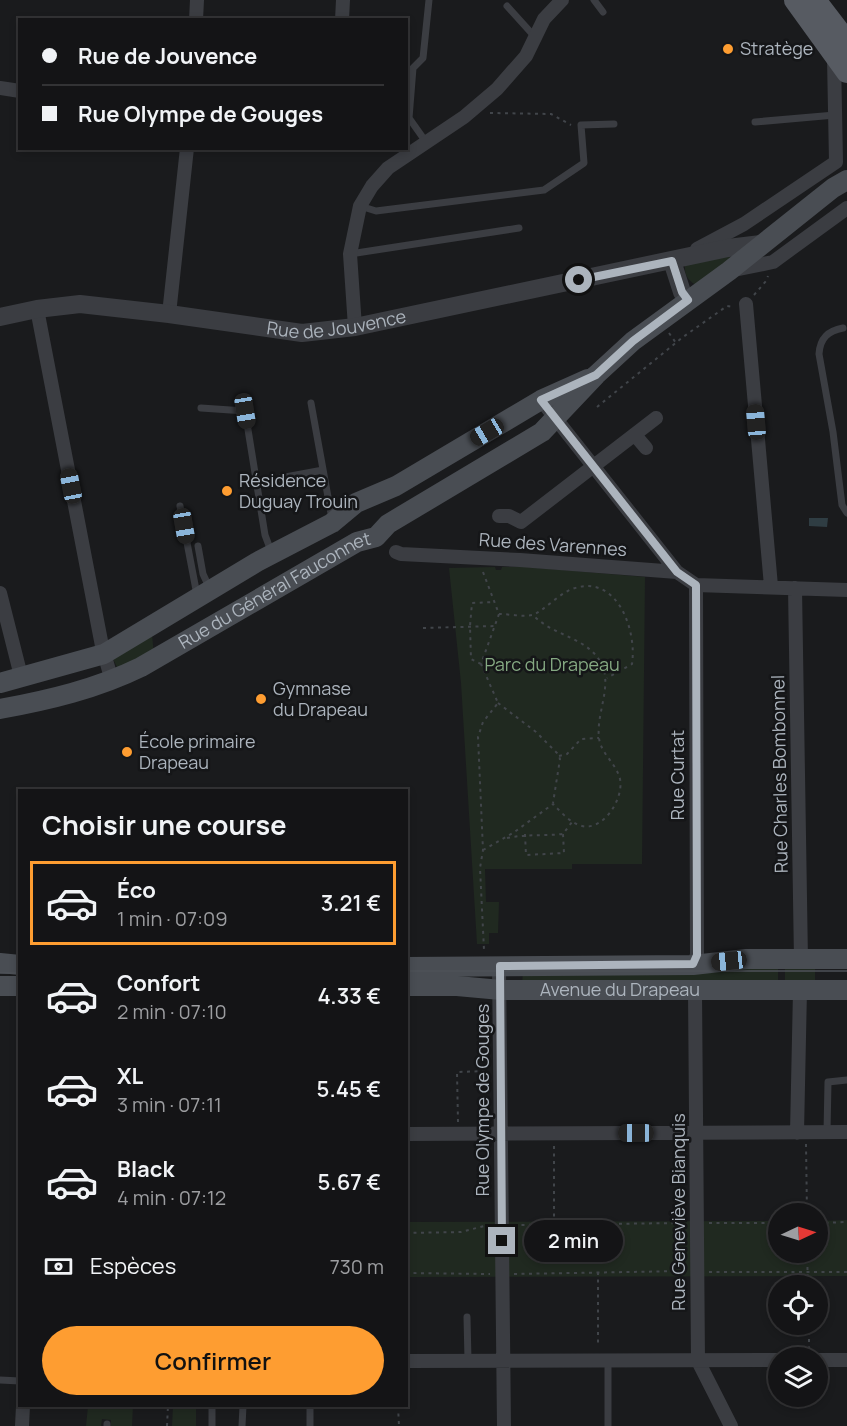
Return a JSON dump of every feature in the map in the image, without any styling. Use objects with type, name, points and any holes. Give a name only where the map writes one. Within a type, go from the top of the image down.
[{"type":"main road","points":[[795,0],[841,47]]},
{"type":"main road","points":[[815,0],[841,47],[847,72]]},
{"type":"main road","name":"Rue du Général Fauconnet","points":[[0,708],[57,698],[112,681],[141,667],[357,542],[376,537],[388,524],[542,432],[596,375],[633,341],[729,271],[833,188],[847,180]]},
{"type":"main road","name":"Rue du Général Fauconnet","points":[[0,683],[104,654],[204,593],[332,523],[357,503],[396,486],[541,400],[596,375]]},
{"type":"main road","name":"Avenue du Drapeau","points":[[408,967],[693,964],[746,959],[847,959]]},
{"type":"main road","points":[[0,963],[18,965]]},
{"type":"main road","points":[[0,986],[18,986]]},
{"type":"main road","name":"Avenue du Drapeau","points":[[408,986],[457,986],[501,990],[847,990]]},
{"type":"street","points":[[194,0],[196,18]]},
{"type":"street","points":[[342,18],[343,0]]},
{"type":"street","points":[[355,327],[350,254],[360,206],[372,186],[388,168],[498,89],[526,56],[544,19],[562,0]]},
{"type":"street","name":"Rue de Jouvence","points":[[672,261],[744,224],[836,162],[835,115],[841,47]]},
{"type":"street","points":[[0,88],[18,91]]},
{"type":"street","points":[[169,314],[187,150]]},
{"type":"street","name":"Rue du Général Fauconnet","points":[[729,271],[772,262],[847,208]]},
{"type":"street","name":"Rue de Jouvence","points":[[0,317],[38,309],[80,304],[302,333],[355,327],[728,248],[761,244]]},
{"type":"street","points":[[672,261],[682,292],[688,300]]},
{"type":"street","points":[[746,304],[771,586]]},
{"type":"street","points":[[38,309],[104,654],[112,681]]},
{"type":"street","points":[[541,400],[677,572],[696,585],[847,590]]},
{"type":"street","points":[[499,516],[509,516],[521,522],[657,418]]},
{"type":"street","points":[[635,435],[646,448]]},
{"type":"street","name":"Rue des Varennes","points":[[396,552],[677,572]]},
{"type":"street","name":"Rue Curtat","points":[[693,964],[697,955],[696,585]]},
{"type":"street","name":"Rue Charles Bombonnel","points":[[795,588],[801,960]]},
{"type":"street","points":[[0,593],[21,676]]},
{"type":"street","points":[[491,965],[501,990]]},
{"type":"street","name":"Rue Olympe de Gouges","points":[[501,990],[504,1426]]},
{"type":"street","points":[[800,990],[802,1132]]},
{"type":"street","name":"Rue Geneviève Bianquis","points":[[695,991],[698,1133],[698,1361],[731,1426]]},
{"type":"street","points":[[408,1134],[847,1132]]},
{"type":"street","points":[[408,1360],[768,1360]]},
{"type":"street","points":[[828,1360],[847,1360]]},
{"type":"street","points":[[22,1407],[22,1426]]},
{"type":"lane","points":[[426,142],[409,118],[412,68],[423,58],[429,0]]},
{"type":"lane","points":[[594,0],[603,12]]},
{"type":"lane","points":[[507,6],[535,37]]},
{"type":"lane","points":[[755,122],[835,115]]},
{"type":"lane","points":[[360,206],[376,211],[544,190],[584,163],[581,125],[614,124]]},
{"type":"lane","points":[[350,254],[519,228]]},
{"type":"lane","points":[[843,328],[834,330],[824,337],[820,344],[819,354],[833,432],[842,505],[847,513]]},
{"type":"lane","points":[[311,403],[332,523]]},
{"type":"lane","points":[[201,408],[245,411],[265,535],[272,554]]},
{"type":"lane","points":[[280,478],[323,470]]},
{"type":"lane","points":[[180,506],[204,593]]},
{"type":"lane","points":[[198,546],[204,593]]},
{"type":"lane","points":[[827,1132],[828,1082],[847,1080]]},
{"type":"lane","points":[[467,1317],[468,1360]]},
{"type":"lane","points":[[603,1360],[608,1426]]},
{"type":"lane","points":[[0,1380],[18,1381]]},
{"type":"lane","points":[[212,1407],[212,1426]]},
{"type":"lane","points":[[242,1426],[243,1407]]},
{"type":"lane","points":[[310,1407],[310,1426]]},
{"type":"path","points":[[473,109],[496,115],[551,114],[565,120],[582,133]]},
{"type":"path","points":[[597,407],[683,337],[727,306],[746,304],[766,281],[772,262]]},
{"type":"path","points":[[520,560],[521,522]]},
{"type":"path","points":[[480,558],[499,614],[481,664]]},
{"type":"path","points":[[499,614],[533,615],[563,593],[584,586],[600,589],[612,596],[624,613],[629,627],[633,657],[632,664],[606,678]]},
{"type":"path","points":[[483,850],[504,839],[553,804],[559,756],[551,745],[498,703],[481,664],[471,659],[472,603],[494,602]]},
{"type":"path","points":[[533,615],[543,624],[585,645],[595,653],[603,667],[606,678],[599,720],[599,738],[602,748],[619,776],[620,788],[617,801],[605,818],[597,824],[584,826],[572,822],[553,804]]},
{"type":"path","points":[[423,628],[496,626]]},
{"type":"path","points":[[491,965],[484,949],[480,868],[483,850],[478,737],[483,722],[498,703]]},
{"type":"path","points":[[559,756],[567,754],[581,739],[599,738]]},
{"type":"path","points":[[525,834],[526,855],[564,853],[563,834],[572,822]]},
{"type":"path","points":[[504,839],[525,834],[541,836],[563,834]]},
{"type":"path","points":[[458,1134],[457,1072],[501,1071]]},
{"type":"path","points":[[802,1132],[806,1203]]},
{"type":"path","points":[[553,1133],[554,1225]]},
{"type":"path","points":[[828,1223],[847,1222]]},
{"type":"path","points":[[408,1233],[461,1232],[483,1225],[502,1224],[768,1223]]},
{"type":"path","points":[[808,1263],[808,1272]]},
{"type":"path","points":[[598,1272],[603,1360]]},
{"type":"path","points":[[408,1273],[847,1272]]},
{"type":"path","points":[[167,1426],[168,1407]]},
{"type":"path","points":[[398,1407],[399,1426]]},
{"type":"green space","points":[[729,254],[730,259],[698,286],[688,278],[685,272],[685,265]]},
{"type":"green space","name":"Parc du Drapeau","points":[[495,567],[496,570],[501,570],[502,567],[527,567],[645,577],[642,864],[572,864],[572,869],[485,869],[486,902],[499,902],[498,933],[489,933],[489,944],[477,944],[461,683],[449,568]]},
{"type":"green space","points":[[152,635],[154,654],[118,669],[114,657]]},
{"type":"green space","points":[[778,964],[778,986],[522,987],[523,969]]},
{"type":"green space","points":[[815,964],[815,986],[785,986],[785,965]]},
{"type":"green space","points":[[847,1220],[847,1276],[408,1277],[408,1222],[768,1221],[768,1263],[828,1263],[828,1221]]},
{"type":"green space","points":[[88,1407],[133,1407],[132,1426],[111,1426],[111,1420],[102,1419],[101,1426],[86,1426]]},
{"type":"green space","points":[[173,1407],[196,1407],[196,1426],[172,1426]]},
{"type":"shaded area","points":[[809,518],[828,518],[827,527],[809,526]]},
{"type":"tram line","points":[[408,971],[847,971]]},
{"type":"tram line","points":[[0,973],[18,973]]},
{"type":"place","name":"Stratège","points":[[728,49]]},
{"type":"place","name":"Résidence Duguay Trouin","points":[[227,491]]},
{"type":"place","name":"Gymnase du Drapeau","points":[[261,699]]},
{"type":"place","name":"École primaire Drapeau","points":[[127,752]]},
{"type":"route","points":[[502,1241],[501,990],[498,978],[500,966],[693,964],[697,955],[696,585],[677,572],[541,400],[596,375],[633,341],[688,300],[682,292],[672,261],[579,280]]}]
